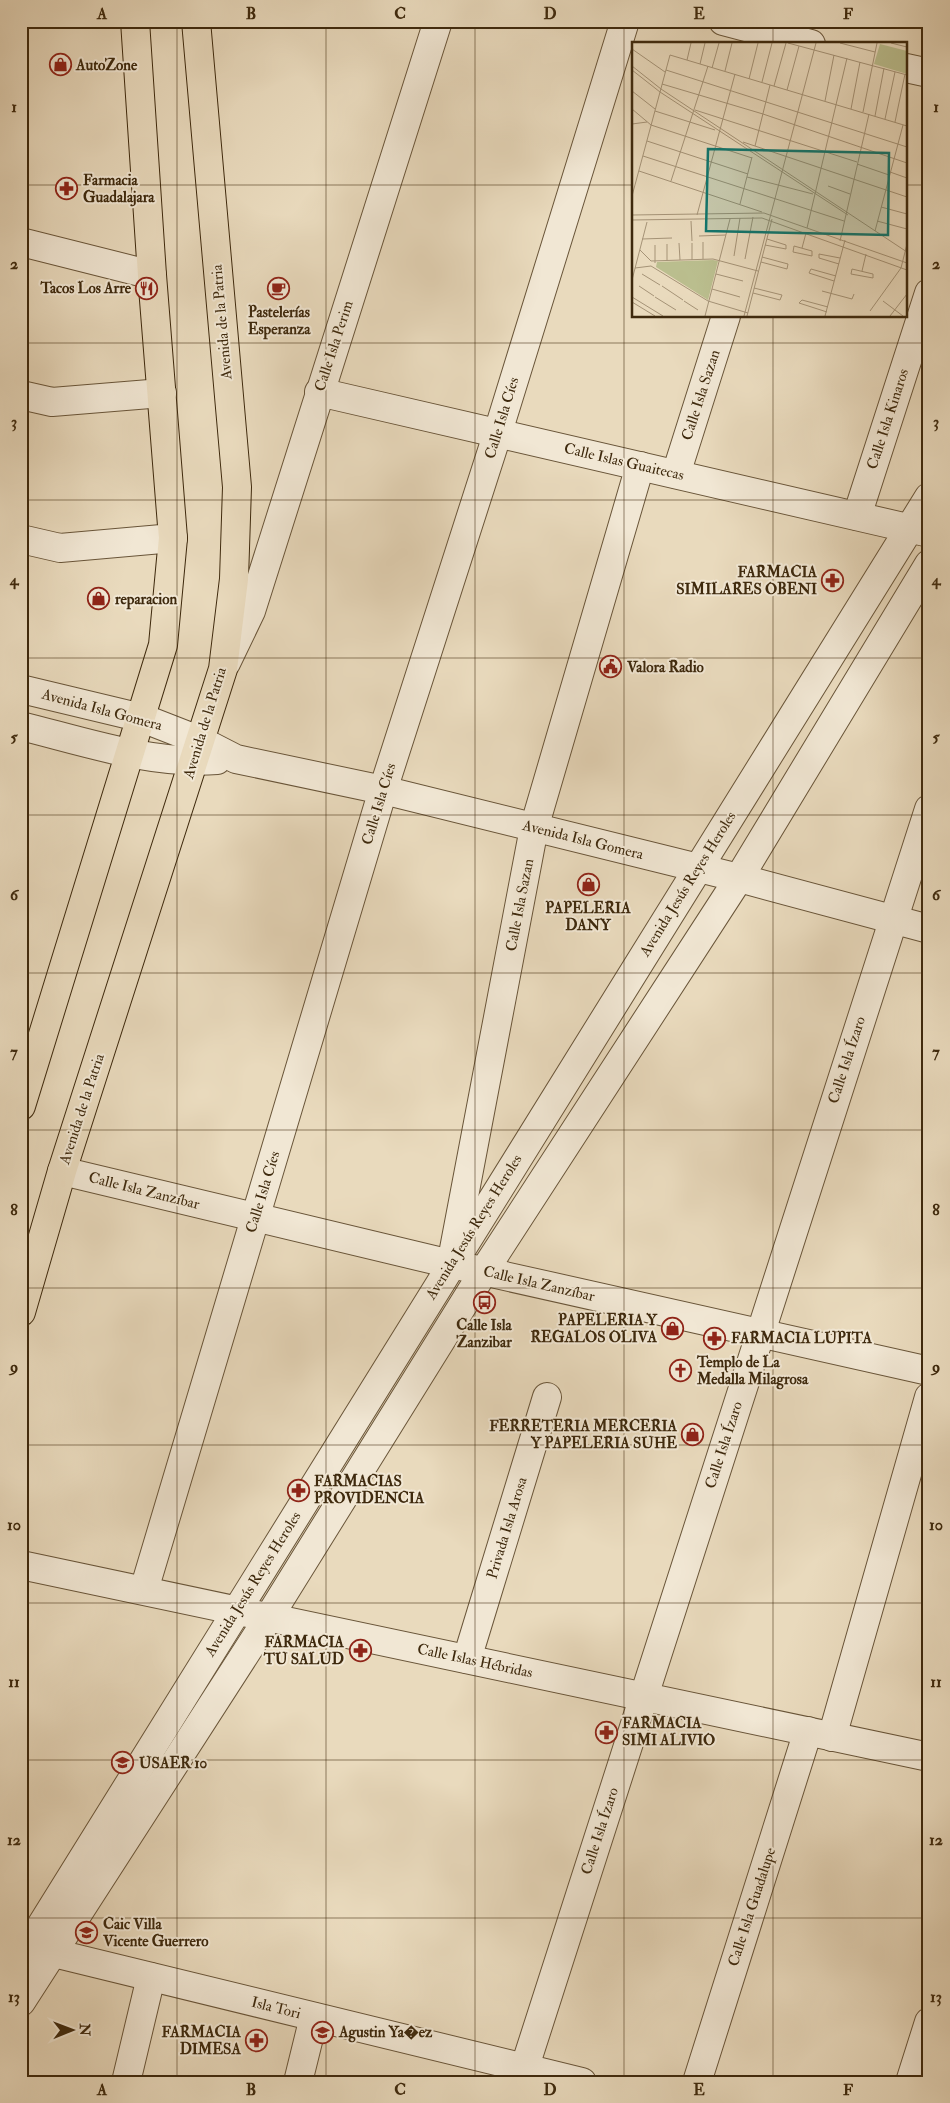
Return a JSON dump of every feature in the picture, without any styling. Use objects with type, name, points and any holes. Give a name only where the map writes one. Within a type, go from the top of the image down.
[{"type":"main road","points":[[21,1106],[163,645],[174,538],[152,275],[135,21]]},
{"type":"main road","name":"Avenida de la Patria","points":[[21,1312],[62,1171],[223,669],[234,579],[237,487],[196,21]]},
{"type":"street","name":"Calle Isla Perim","points":[[223,669],[251,611],[438,21]]},
{"type":"street","name":"Calle Isla Cíes","points":[[144,1590],[383,790],[498,432],[625,21]]},
{"type":"street","points":[[723,21],[804,42]]},
{"type":"street","points":[[813,42],[820,21]]},
{"type":"street","points":[[908,68],[929,73]]},
{"type":"street","points":[[21,242],[152,275]]},
{"type":"street","name":"Calle Isla Kinaros","points":[[856,516],[929,293]]},
{"type":"street","name":"Calle Isla Sazan","points":[[676,474],[725,318]]},
{"type":"street","name":"Calle Islas Guaitecas","points":[[319,392],[919,530]]},
{"type":"street","points":[[21,395],[52,402],[162,393]]},
{"type":"street","name":"Calle Isla Sazan","points":[[451,1264],[534,828],[640,466]]},
{"type":"street","name":"Avenida Jesús Reyes Heroles","points":[[21,2002],[34,1953],[237,1610],[698,868],[919,530],[929,497]]},
{"type":"street","points":[[21,539],[60,548],[174,538]]},
{"type":"street","name":"Avenida Jesús Reyes Heroles","points":[[34,1953],[269,1617],[484,1271],[739,878],[929,564]]},
{"type":"street","name":"Avenida Isla Gomera","points":[[21,689],[142,718],[197,751]]},
{"type":"street","name":"Avenida Isla Gomera","points":[[21,726],[130,753],[197,751],[383,790],[739,878],[929,929]]},
{"type":"street","name":"Calle Isla Ízaro","points":[[522,2075],[929,809]]},
{"type":"street","name":"Calle Isla Zanzíbar","points":[[62,1171],[451,1264],[929,1371]]},
{"type":"street","name":"Privada Isla Arosa","points":[[467,1659],[547,1397]]},
{"type":"street","name":"Calle Isla Guadalupe","points":[[697,2082],[820,1734],[929,1397]]},
{"type":"street","name":"Calle Islas Hébridas","points":[[21,1565],[929,1757]]},
{"type":"street","name":"Isla Tori","points":[[34,1953],[151,1977],[314,2017],[522,2075],[582,2082]]},
{"type":"street","points":[[126,2082],[151,1977]]},
{"type":"street","points":[[298,2082],[314,2017]]},
{"type":"street","points":[[910,2082],[929,2022]]},
{"type":"place","name":"AutoZone","points":[[60,65]]},
{"type":"place","name":"Farmacia Guadalajara","points":[[67,189]]},
{"type":"place","name":"Tacos Los Arre","points":[[147,288]]},
{"type":"place","name":"Pastelerías Esperanza","points":[[279,289]]},
{"type":"place","name":"FARMACIA SIMILARES OBENI","points":[[833,581]]},
{"type":"place","name":"reparacion","points":[[99,599]]},
{"type":"place","name":"Valora Radio","points":[[611,667]]},
{"type":"place","name":"PAPELERIA DANY","points":[[588,885]]},
{"type":"place","name":"Calle Isla Zanzibar","points":[[484,1302]]},
{"type":"place","name":"PAPELERIA Y REGALOS OLIVA","points":[[673,1329]]},
{"type":"place","name":"FARMACIA LUPITA","points":[[715,1338]]},
{"type":"place","name":"Templo de La Medalla Milagrosa","points":[[681,1371]]},
{"type":"place","name":"FERRETERIA MERCERIA Y PAPELERIA SUHE","points":[[693,1435]]},
{"type":"place","name":"FARMACIAS PROVIDENCIA","points":[[298,1490]]},
{"type":"place","name":"FARMACIA TU SALUD","points":[[360,1651]]},
{"type":"place","name":"FARMACIA SIMI ALIVIO","points":[[606,1732]]},
{"type":"place","name":"USAER 10","points":[[123,1763]]},
{"type":"place","name":"Caic Villa Vicente Guerrero","points":[[87,1933]]},
{"type":"place","name":"Agustin Ya�ez","points":[[323,2032]]},
{"type":"place","name":"FARMACIA DIMESA","points":[[257,2041]]}]
